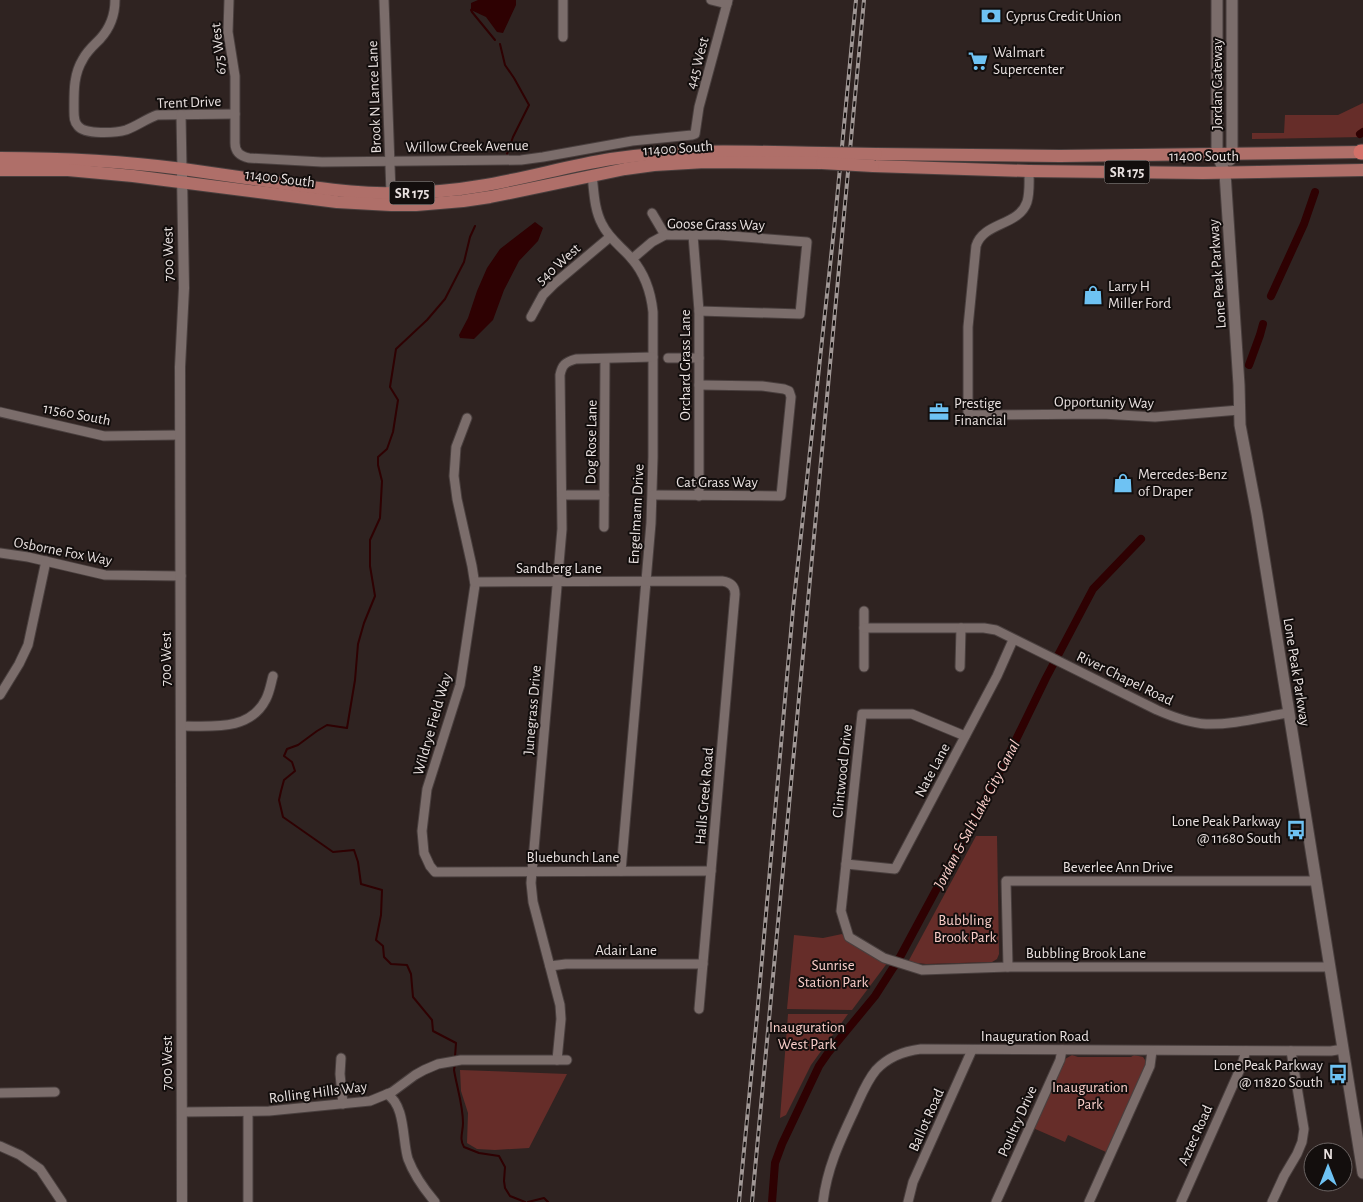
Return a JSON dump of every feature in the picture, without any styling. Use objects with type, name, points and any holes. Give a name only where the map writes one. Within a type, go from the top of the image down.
[{"type":"main road","name":"Jordan Gateway","points":[[1217,0],[1217,154],[1226,173]]},
{"type":"main road","name":"Jordan Gateway","points":[[1226,173],[1232,154],[1232,0]]},
{"type":"main road","name":"11400 South","points":[[0,158],[104,161],[182,169],[328,190],[391,194],[483,186],[584,164],[659,153],[693,151],[875,160],[1029,171],[1226,173],[1363,170]]},
{"type":"main road","name":"11400 South","points":[[875,160],[1362,152]]},
{"type":"main road","points":[[592,175],[597,168],[642,160],[659,153]]},
{"type":"main road","name":"11400 South","points":[[0,170],[68,170],[133,176],[338,202],[391,206],[463,201],[490,197],[592,175],[654,165],[823,158]]},
{"type":"main road","name":"Lone Peak Parkway","points":[[1226,173],[1240,425],[1257,514],[1363,1173]]},
{"type":"street","name":"Trent Drive","points":[[115,0],[110,24],[102,38],[83,58],[76,76],[74,86],[74,118],[77,126],[91,132],[117,132],[157,115],[235,114]]},
{"type":"street","name":"675 West","points":[[229,0],[228,21],[234,64],[235,147],[238,153]]},
{"type":"street","name":"Brook N Lance Lane","points":[[384,0],[391,194]]},
{"type":"street","points":[[563,0],[563,37]]},
{"type":"street","points":[[711,0],[727,2]]},
{"type":"street","name":"445 West","points":[[695,134],[700,106],[727,2]]},
{"type":"street","name":"700 West","points":[[181,115],[184,288],[180,367],[182,1202]]},
{"type":"street","name":"Willow Creek Avenue","points":[[238,153],[249,158],[292,161],[521,160],[612,144],[695,134]]},
{"type":"street","name":"Opportunity Way","points":[[1029,171],[1027,203],[1023,209],[1011,220],[985,233],[977,241],[968,327],[968,415],[1102,414],[1155,417],[1239,410]]},
{"type":"street","name":"Engelmann Drive","points":[[592,175],[598,216],[610,237],[632,259],[644,278],[652,303],[653,495],[621,871]]},
{"type":"street","points":[[652,214],[665,235]]},
{"type":"street","name":"Goose Grass Way","points":[[632,259],[652,242],[665,235],[739,236],[807,242],[800,314],[699,311]]},
{"type":"street","name":"Orchard Grass Lane","points":[[693,235],[699,311],[699,496]]},
{"type":"street","name":"540 West","points":[[530,316],[542,295],[610,237]]},
{"type":"street","points":[[605,359],[653,357]]},
{"type":"street","points":[[668,358],[699,358]]},
{"type":"street","name":"Junegrass Drive","points":[[557,1060],[559,999],[533,902],[531,885],[562,528],[560,375],[562,366],[567,362],[576,359],[605,359]]},
{"type":"street","name":"Dog Rose Lane","points":[[604,527],[605,359]]},
{"type":"street","name":"Cat Grass Way","points":[[653,495],[781,496],[791,397],[789,391],[784,388],[762,386],[699,385]]},
{"type":"street","name":"11560 South","points":[[0,412],[104,436],[180,436]]},
{"type":"street","points":[[467,418],[456,447],[454,476],[457,499],[475,582]]},
{"type":"street","points":[[562,495],[604,494]]},
{"type":"street","name":"Osborne Fox Way","points":[[0,553],[28,557],[105,574],[181,576]]},
{"type":"street","points":[[0,695],[28,645],[46,561]]},
{"type":"street","name":"Sandberg Lane","points":[[475,582],[725,582],[733,586]]},
{"type":"street","name":"Wildrye Field Way","points":[[436,872],[430,866],[424,853],[422,831],[427,789],[460,685],[475,582]]},
{"type":"street","name":"Halls Creek Road","points":[[699,1009],[735,594],[733,586]]},
{"type":"street","points":[[864,611],[864,667]]},
{"type":"street","name":"River Chapel Road","points":[[864,628],[984,628],[996,630],[1013,640],[1178,719],[1205,724],[1288,713]]},
{"type":"street","points":[[960,666],[961,628]]},
{"type":"street","name":"Nate Lane","points":[[846,864],[895,869],[997,676],[1013,640]]},
{"type":"street","points":[[182,726],[225,726],[243,721],[254,714],[263,704],[269,692],[273,676]]},
{"type":"street","name":"Clintwood Drive","points":[[849,937],[841,911],[862,714],[912,714],[965,736]]},
{"type":"street","name":"Bluebunch Lane","points":[[436,872],[711,871]]},
{"type":"street","name":"Beverlee Ann Drive","points":[[1008,968],[1006,881],[1316,880]]},
{"type":"street","name":"Bubbling Brook Lane","points":[[849,937],[884,958],[922,970],[1330,966]]},
{"type":"street","name":"Adair Lane","points":[[550,966],[566,964],[703,964]]},
{"type":"street","name":"Inauguration Road","points":[[823,1202],[834,1154],[865,1085],[877,1069],[892,1057],[911,1050],[1331,1051],[1343,1049]]},
{"type":"street","name":"Ballot Road","points":[[908,1202],[913,1182],[972,1050]]},
{"type":"street","name":"Poultry Drive","points":[[996,1202],[1060,1060],[1062,1050]]},
{"type":"street","points":[[1089,1202],[1150,1066],[1152,1050]]},
{"type":"street","name":"Aztec Road","points":[[1181,1202],[1241,1067],[1246,1051]]},
{"type":"street","points":[[1272,1202],[1297,1154],[1302,1142],[1304,1129],[1291,1051]]},
{"type":"street","points":[[341,1058],[340,1074],[343,1104]]},
{"type":"street","name":"Rolling Hills Way","points":[[182,1112],[290,1110],[370,1101],[400,1087],[415,1074],[438,1064],[461,1060],[567,1060]]},
{"type":"street","points":[[0,1093],[55,1092]]},
{"type":"street","points":[[387,1094],[391,1097],[400,1115],[406,1153],[412,1168],[421,1185],[434,1202]]},
{"type":"street","points":[[248,1112],[248,1202]]},
{"type":"street","points":[[0,1146],[20,1155],[40,1169],[62,1202]]},
{"type":"green space","points":[[1363,103],[1363,137],[1252,139],[1252,133],[1284,133],[1285,115],[1338,115]]},
{"type":"green space","name":"Bubbling Brook Park","points":[[976,836],[997,836],[999,954],[997,959],[992,962],[926,964],[908,962]]},
{"type":"green space","name":"Sunrise Station Park","points":[[842,934],[849,941],[888,962],[852,1010],[787,1009],[794,935],[823,938]]},
{"type":"green space","name":"Inauguration West Park","points":[[788,1014],[848,1014],[811,1065],[786,1115],[780,1118]]},
{"type":"green space","name":"Inauguration Park","points":[[1072,1055],[1078,1057],[1131,1057],[1134,1055],[1143,1057],[1145,1060],[1145,1066],[1106,1152],[1068,1135],[1065,1142],[1033,1128],[1065,1059]]},
{"type":"green space","points":[[460,1070],[567,1074],[529,1148],[495,1150],[477,1149],[467,1143],[468,1113],[461,1091]]},
{"type":"shaded area","points":[[478,0],[516,0],[516,5],[503,33],[497,32],[486,17],[471,10],[471,3]]},
{"type":"shaded area","points":[[535,222],[543,228],[538,241],[519,261],[504,290],[493,320],[474,339],[460,338],[459,335],[468,318],[487,268],[500,249]]},
{"type":"waterway","points":[[472,9],[472,12],[495,40]]},
{"type":"waterway","points":[[500,44],[505,65],[529,105],[507,154]]},
{"type":"waterway","name":"Jordan & Salt Lake City Canal","points":[[1271,296],[1304,224],[1315,192]]},
{"type":"waterway","points":[[455,1057],[456,1043],[433,1031],[432,1020],[413,997],[411,974],[407,965],[391,964],[384,957],[383,946],[376,940],[381,915],[382,890],[361,884],[354,850],[333,852],[283,817],[279,800],[284,780],[295,771],[292,762],[284,756],[287,749],[298,745],[327,725],[347,728],[355,680],[358,644],[375,596],[370,566],[370,540],[380,518],[382,481],[378,457],[387,449],[393,432],[398,400],[390,387],[396,349],[427,320],[445,299],[464,262],[470,237],[475,226]]},
{"type":"waterway","name":"Jordan & Salt Lake City Canal","points":[[1249,365],[1263,324]]},
{"type":"waterway","name":"Jordan & Salt Lake City Canal","points":[[772,1202],[775,1163],[819,1066],[875,996],[900,957],[1007,758],[1046,678],[1093,589],[1141,539]]},
{"type":"waterway","points":[[455,1064],[454,1070],[463,1116],[461,1138],[464,1147],[479,1153],[499,1156],[505,1167],[505,1188],[510,1196],[525,1202]]},
{"type":"waterway","points":[[528,1202],[544,1198],[548,1202]]},
{"type":"railway","points":[[739,1202],[793,609],[835,220],[856,0]]},
{"type":"railway","points":[[752,1202],[864,0]]},
{"type":"place","name":"Cyprus Credit Union","points":[[991,16]]},
{"type":"place","name":"Walmart Supercenter","points":[[978,61]]},
{"type":"place","name":"Larry H Miller Ford","points":[[1093,295]]},
{"type":"place","name":"Prestige Financial","points":[[939,412]]},
{"type":"place","name":"Mercedes-Benz of Draper","points":[[1123,483]]},
{"type":"place","name":"Lone Peak Parkway @ 11680 South","points":[[1296,830]]},
{"type":"place","name":"Lone Peak Parkway @ 11820 South","points":[[1338,1074]]}]
